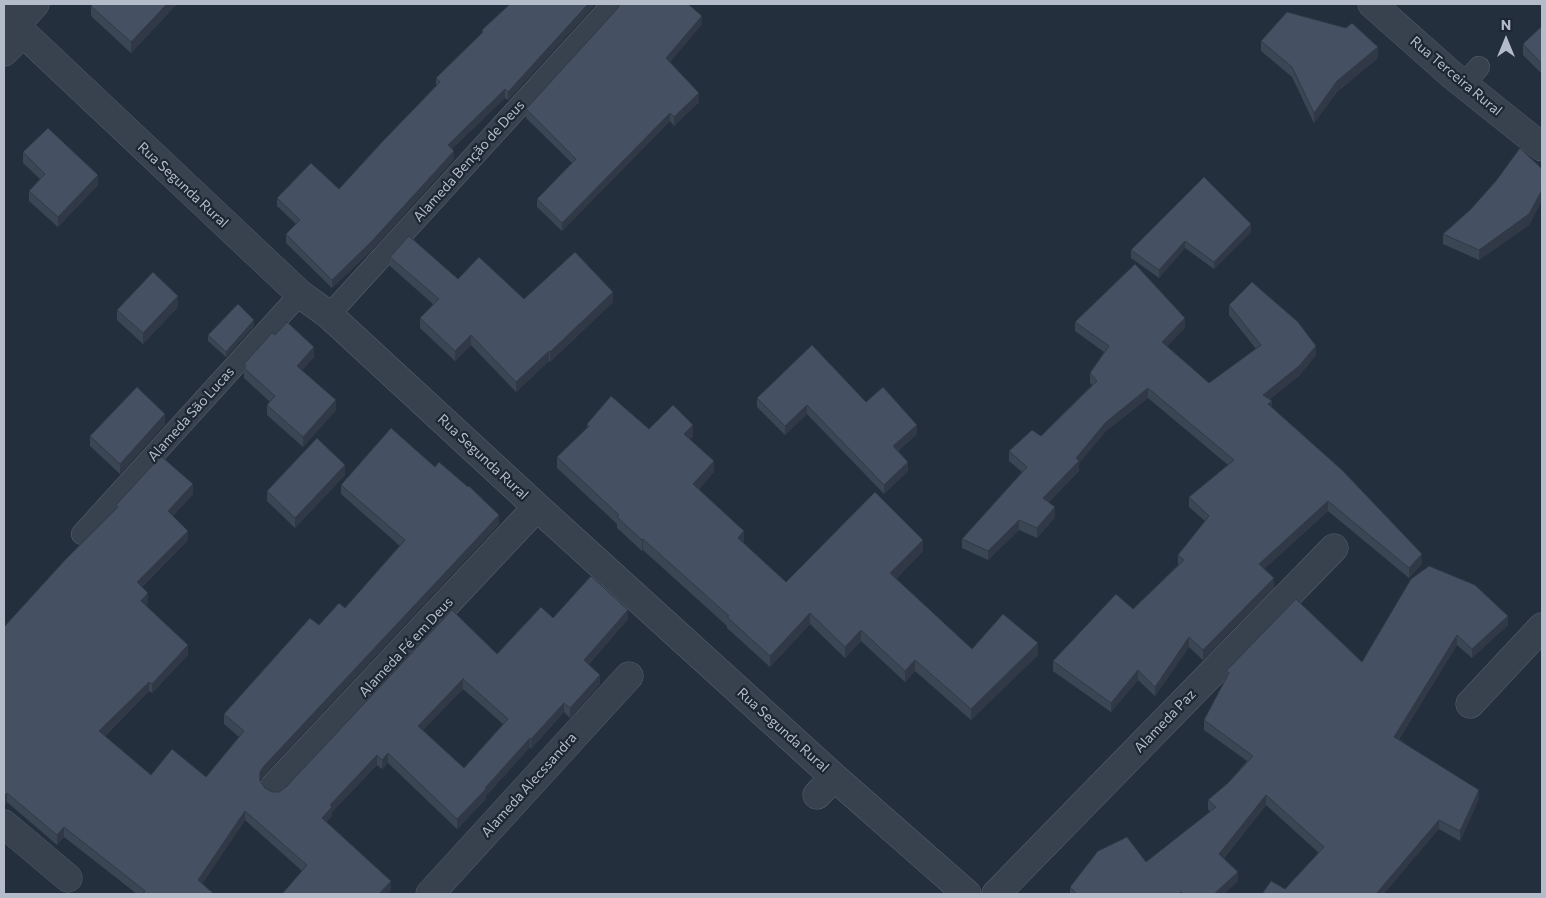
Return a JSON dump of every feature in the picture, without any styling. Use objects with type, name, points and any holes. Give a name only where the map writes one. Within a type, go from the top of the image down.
[{"type":"street","points":[[11,32],[35,4]]},
{"type":"street","name":"Rua Terceira Rural","points":[[1372,4],[1471,75],[1542,147]]},
{"type":"street","name":"Rua Segunda Rural","points":[[11,32],[300,294],[329,315],[537,507],[826,786],[967,894]]},
{"type":"street","name":"Alameda Fé em Deus","points":[[275,786],[537,507]]},
{"type":"street","name":"Alameda Paz","points":[[996,894],[1334,548]]},
{"type":"street","points":[[1470,704],[1542,627]]},
{"type":"street","name":"Alameda Alecssandra","points":[[430,894],[629,676]]},
{"type":"street","points":[[4,825],[68,878]]},
{"type":"lane","name":"Alameda Benção de Deus","points":[[329,315],[609,8]]},
{"type":"lane","name":"Alameda São Lucas","points":[[82,534],[300,294]]},
{"type":"building","points":[[93,4],[167,4],[131,42],[91,6]]},
{"type":"building","points":[[508,4],[588,4],[508,92],[505,89],[448,145],[454,151],[372,241],[332,280],[286,234],[300,220],[277,198],[311,163],[339,189],[440,82],[436,78],[483,32],[482,30]]},
{"type":"building","points":[[620,4],[688,4],[702,16],[666,58],[699,93],[674,117],[670,113],[562,223],[537,199],[576,159],[526,109]]},
{"type":"building","points":[[1287,12],[1346,28],[1352,23],[1378,47],[1337,81],[1314,113],[1292,67],[1261,41]]},
{"type":"building","points":[[1542,26],[1542,64],[1523,44]]},
{"type":"building","points":[[48,128],[98,175],[58,217],[29,191],[45,174],[23,152]]},
{"type":"building","points":[[1520,148],[1542,169],[1542,190],[1529,214],[1479,250],[1443,234],[1470,210],[1496,181]]},
{"type":"building","points":[[1204,177],[1251,224],[1214,262],[1185,241],[1159,270],[1131,250]]},
{"type":"building","points":[[409,236],[458,279],[479,257],[524,299],[575,252],[613,292],[516,382],[471,335],[455,351],[420,318],[439,299],[390,257]]},
{"type":"building","points":[[1135,264],[1185,318],[1162,342],[1209,383],[1261,345],[1229,305],[1252,282],[1298,322],[1316,346],[1299,366],[1263,395],[1272,401],[1268,404],[1342,470],[1422,554],[1409,568],[1328,501],[1259,564],[1274,578],[1203,650],[1189,637],[1155,687],[1138,670],[1111,703],[1053,661],[1116,594],[1133,609],[1184,560],[1178,555],[1209,516],[1189,497],[1234,460],[1148,388],[1106,422],[1076,458],[1079,461],[1043,498],[1055,507],[1037,528],[1019,520],[988,551],[962,539],[1027,467],[1009,451],[1032,430],[1041,436],[1097,381],[1090,373],[1109,346],[1075,322]]},
{"type":"building","points":[[153,272],[178,296],[143,333],[117,310]]},
{"type":"building","points":[[238,304],[254,320],[226,352],[208,335]]},
{"type":"building","points":[[287,322],[314,347],[297,366],[336,400],[303,437],[267,405],[275,396],[244,368],[246,366],[244,364],[272,333],[275,335]]},
{"type":"building","points":[[812,345],[866,402],[883,387],[917,425],[893,446],[908,462],[884,485],[807,405],[785,426],[757,398]]},
{"type":"building","points":[[137,387],[165,414],[120,464],[90,436]]},
{"type":"building","points":[[611,396],[649,429],[673,405],[693,425],[684,434],[714,461],[693,484],[744,531],[738,538],[786,582],[875,492],[923,540],[890,573],[972,649],[1003,614],[1038,643],[971,709],[915,660],[905,671],[861,630],[845,647],[810,613],[770,656],[727,617],[729,616],[617,517],[619,515],[557,457],[589,426],[587,424]]},
{"type":"building","points":[[391,428],[435,467],[439,462],[469,486],[499,515],[264,766],[260,772],[260,781],[265,788],[272,792],[279,792],[286,787],[452,610],[497,654],[541,607],[553,618],[591,576],[628,610],[584,660],[600,675],[570,708],[564,703],[457,819],[388,753],[382,760],[377,755],[330,805],[332,807],[322,818],[391,881],[379,894],[282,894],[307,865],[245,811],[198,880],[214,894],[143,894],[145,891],[64,827],[57,835],[7,793],[4,797],[4,627],[65,560],[118,507],[116,505],[161,456],[193,484],[168,511],[188,531],[137,582],[148,593],[141,601],[188,645],[152,684],[149,682],[99,731],[151,775],[172,749],[206,777],[244,731],[224,714],[310,618],[319,625],[339,603],[345,608],[405,540],[341,485]],"holes":[[[463,679],[508,719],[464,768],[418,726]]]},
{"type":"building","points":[[317,438],[345,465],[295,518],[267,491]]},
{"type":"building","points":[[1429,566],[1475,585],[1508,616],[1472,649],[1457,635],[1394,737],[1479,790],[1460,831],[1439,820],[1376,894],[1262,894],[1271,881],[1285,889],[1324,847],[1266,795],[1219,854],[1238,872],[1214,894],[1183,894],[1181,892],[1178,894],[1077,894],[1070,887],[1098,851],[1127,837],[1146,862],[1216,807],[1208,800],[1228,783],[1253,756],[1204,720],[1229,673],[1226,671],[1296,599],[1362,662],[1411,579]]}]
